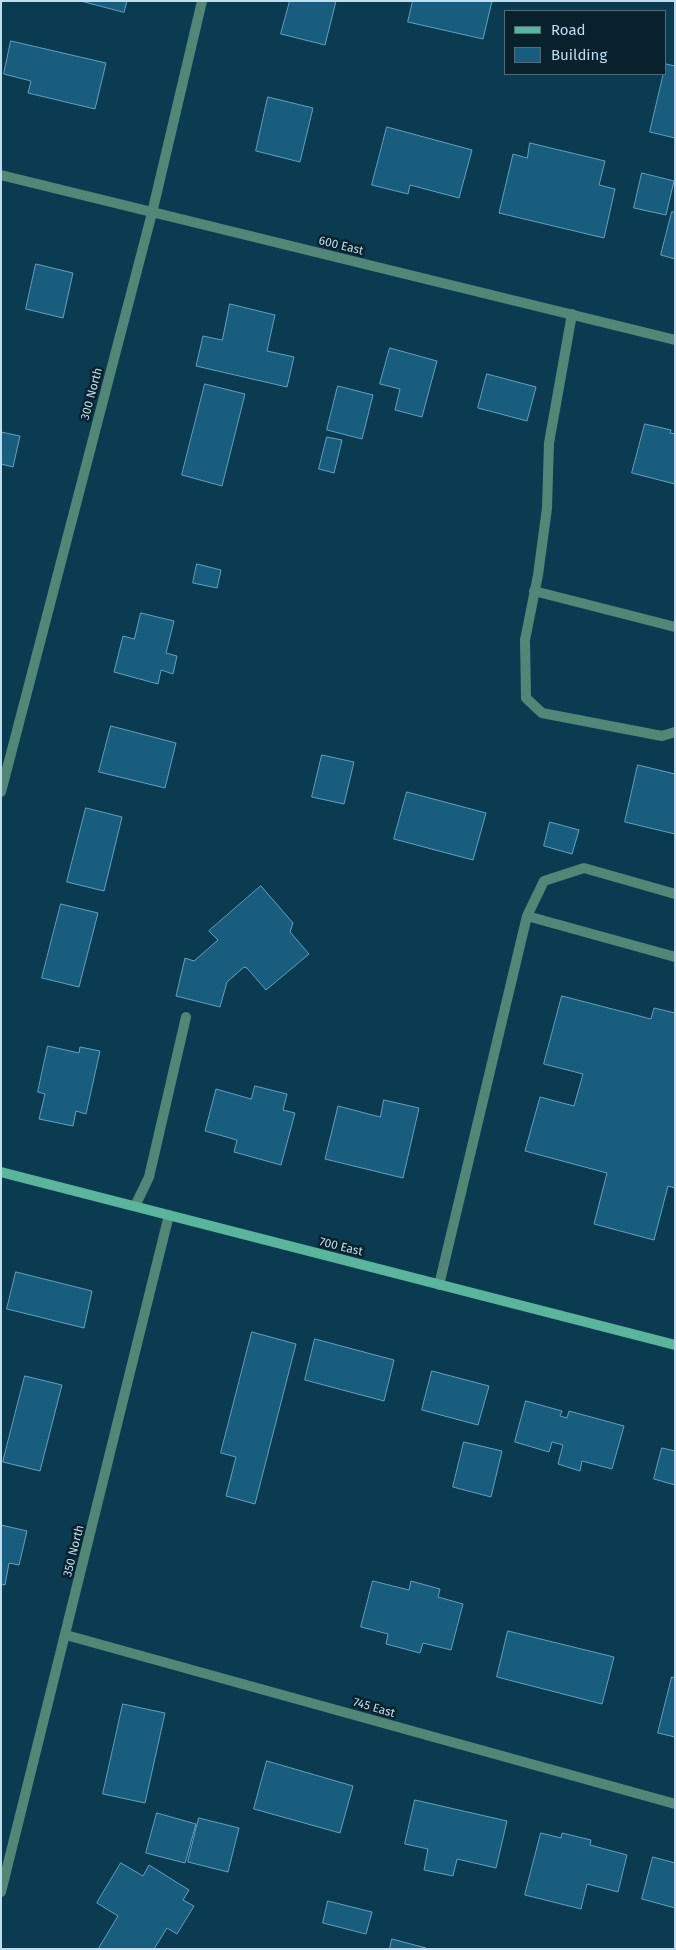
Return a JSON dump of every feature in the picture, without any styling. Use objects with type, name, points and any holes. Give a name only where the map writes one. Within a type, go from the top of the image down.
[{"type":"street","name":"300 North","points":[[1,792],[152,213],[202,1]]},
{"type":"street","name":"600 East","points":[[1,175],[675,340]]},
{"type":"street","points":[[572,314],[549,443],[547,508],[525,640],[526,698],[542,713],[662,736],[675,732]]},
{"type":"street","points":[[534,591],[675,627]]},
{"type":"street","points":[[439,1285],[527,916],[544,881],[584,868],[675,894]]},
{"type":"street","points":[[527,916],[675,957]]},
{"type":"street","points":[[135,1206],[149,1177],[186,1017]]},
{"type":"street","name":"700 East","points":[[1,1172],[675,1345]]},
{"type":"street","name":"350 North","points":[[1,1892],[169,1215]]},
{"type":"street","name":"745 East","points":[[66,1635],[675,1804]]},
{"type":"building","points":[[81,1],[127,1],[124,12]]},
{"type":"building","points":[[290,1],[336,1],[325,45],[281,34]]},
{"type":"building","points":[[413,1],[492,1],[483,39],[408,22]]},
{"type":"building","points":[[11,41],[106,63],[95,109],[28,93],[31,81],[4,74]]},
{"type":"building","points":[[666,64],[675,66],[675,138],[650,132],[663,75],[666,75]]},
{"type":"building","points":[[268,97],[313,108],[300,162],[256,151]]},
{"type":"building","points":[[387,127],[472,150],[459,198],[410,185],[408,194],[372,185]]},
{"type":"building","points":[[530,143],[605,161],[599,185],[615,189],[604,238],[499,213],[513,154],[527,158]]},
{"type":"building","points":[[642,173],[674,181],[666,215],[634,208]]},
{"type":"building","points":[[672,212],[675,212],[675,259],[661,255]]},
{"type":"building","points":[[36,264],[73,273],[63,318],[26,309]]},
{"type":"building","points":[[230,304],[275,315],[267,351],[294,357],[287,387],[196,366],[203,336],[222,340]]},
{"type":"building","points":[[390,348],[437,361],[422,417],[395,410],[400,389],[380,384]]},
{"type":"building","points":[[487,374],[536,387],[527,421],[478,408]]},
{"type":"building","points":[[205,384],[245,394],[222,486],[182,475]]},
{"type":"building","points":[[338,386],[373,395],[362,439],[327,430]]},
{"type":"building","points":[[645,424],[671,430],[670,433],[675,434],[675,484],[632,473]]},
{"type":"building","points":[[1,432],[20,436],[13,467],[1,464]]},
{"type":"building","points":[[327,437],[342,440],[334,473],[319,469]]},
{"type":"building","points":[[197,564],[221,570],[217,588],[193,583]]},
{"type":"building","points":[[141,613],[174,621],[166,653],[177,656],[173,674],[161,670],[158,684],[114,672],[123,636],[134,639]]},
{"type":"building","points":[[111,726],[176,743],[165,788],[99,772]]},
{"type":"building","points":[[322,755],[354,762],[344,804],[312,797]]},
{"type":"building","points":[[638,765],[675,774],[675,834],[625,822]]},
{"type":"building","points":[[407,792],[486,813],[473,860],[394,839]]},
{"type":"building","points":[[86,808],[122,817],[104,891],[67,882]]},
{"type":"building","points":[[550,822],[579,830],[572,854],[544,846]]},
{"type":"building","points":[[261,886],[293,923],[290,932],[309,954],[266,990],[244,967],[227,982],[220,1007],[176,996],[185,958],[194,961],[218,940],[209,931]]},
{"type":"building","points":[[61,904],[98,913],[79,987],[42,978]]},
{"type":"building","points":[[562,996],[651,1019],[654,1008],[675,1013],[675,1188],[668,1186],[654,1240],[594,1224],[607,1173],[525,1151],[540,1097],[574,1106],[583,1074],[544,1064]]},
{"type":"building","points":[[48,1046],[79,1053],[80,1047],[100,1051],[86,1114],[76,1111],[73,1126],[39,1119],[45,1094],[38,1092]]},
{"type":"building","points":[[255,1086],[287,1094],[283,1110],[295,1113],[281,1165],[234,1152],[237,1140],[205,1131],[216,1089],[251,1099]]},
{"type":"building","points":[[384,1100],[419,1108],[403,1178],[325,1159],[338,1106],[380,1117]]},
{"type":"building","points":[[16,1272],[92,1291],[84,1328],[7,1309]]},
{"type":"building","points":[[252,1332],[296,1344],[255,1504],[226,1496],[236,1457],[221,1453]]},
{"type":"building","points":[[315,1339],[394,1360],[384,1401],[305,1380]]},
{"type":"building","points":[[432,1371],[489,1386],[478,1425],[422,1410]]},
{"type":"building","points":[[25,1376],[62,1385],[40,1471],[3,1462]]},
{"type":"building","points":[[526,1401],[562,1411],[560,1416],[567,1418],[569,1411],[624,1426],[612,1469],[582,1461],[580,1471],[558,1464],[563,1445],[552,1442],[549,1452],[515,1442]]},
{"type":"building","points":[[464,1442],[502,1451],[491,1497],[453,1487]]},
{"type":"building","points":[[662,1448],[675,1451],[675,1485],[654,1479]]},
{"type":"building","points":[[1,1525],[27,1531],[19,1565],[9,1563],[5,1585],[1,1584]]},
{"type":"building","points":[[373,1581],[409,1590],[411,1581],[440,1589],[438,1597],[463,1604],[451,1650],[423,1643],[420,1653],[386,1644],[388,1634],[361,1627]]},
{"type":"building","points":[[508,1631],[614,1657],[602,1704],[497,1677]]},
{"type":"building","points":[[672,1677],[675,1678],[675,1737],[658,1733]]},
{"type":"building","points":[[123,1704],[165,1713],[145,1803],[103,1794]]},
{"type":"building","points":[[267,1761],[353,1786],[340,1833],[254,1809]]},
{"type":"building","points":[[415,1800],[507,1821],[496,1868],[457,1859],[453,1876],[424,1870],[428,1849],[405,1844]]},
{"type":"building","points":[[157,1813],[196,1824],[185,1863],[146,1853]]},
{"type":"building","points":[[199,1818],[239,1828],[228,1872],[188,1862]]},
{"type":"building","points":[[541,1833],[561,1838],[562,1833],[591,1840],[590,1845],[627,1855],[618,1892],[587,1884],[581,1909],[525,1895]]},
{"type":"building","points":[[653,1857],[675,1863],[675,1908],[642,1899]]},
{"type":"building","points":[[121,1863],[143,1876],[149,1865],[189,1890],[183,1900],[194,1906],[177,1934],[167,1928],[154,1949],[98,1949],[118,1916],[97,1903]]},
{"type":"building","points":[[328,1901],[372,1912],[366,1934],[323,1923]]},
{"type":"building","points":[[392,1939],[426,1948],[426,1949],[390,1949]]}]
